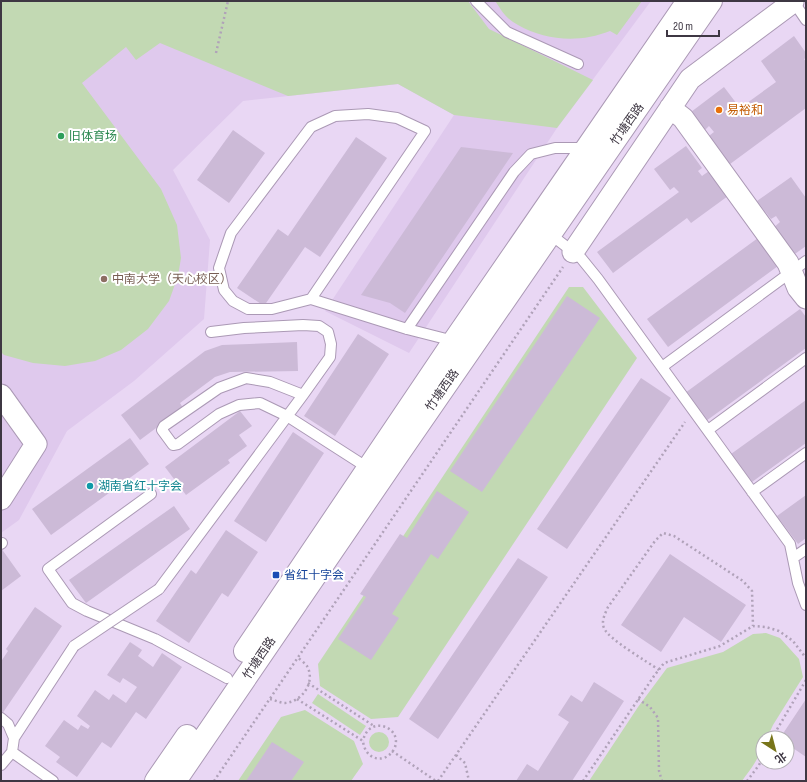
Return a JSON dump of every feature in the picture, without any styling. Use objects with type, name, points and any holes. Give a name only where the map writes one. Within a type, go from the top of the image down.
[{"type":"main road","name":"竹塘西路","points":[[156,781],[454,341],[688,1]]},
{"type":"main road","name":"竹塘西路","points":[[175,781],[711,1]]},
{"type":"street","points":[[573,252],[690,79],[797,5]]},
{"type":"street","points":[[670,108],[682,118],[788,263],[799,266],[798,288],[806,298]]},
{"type":"street","points":[[1,395],[36,444],[1,500]]},
{"type":"lane","points":[[476,1],[507,32],[578,64]]},
{"type":"lane","points":[[797,5],[806,20]]},
{"type":"lane","points":[[312,299],[425,131],[397,118],[368,114],[335,116],[312,127],[231,233],[219,268],[224,290],[234,301],[248,309],[272,308],[312,299],[408,329],[454,341]]},
{"type":"lane","points":[[408,329],[514,172],[531,154],[555,148],[588,148]]},
{"type":"lane","points":[[550,234],[581,258],[598,279],[790,544],[798,583],[806,605]]},
{"type":"lane","points":[[662,367],[799,266]]},
{"type":"lane","points":[[1,764],[12,752],[14,738],[74,646],[158,589],[330,357],[331,344],[328,332],[319,326],[303,325],[244,328],[211,332]]},
{"type":"lane","points":[[708,430],[806,358]]},
{"type":"lane","points":[[303,395],[270,382],[246,378],[219,388],[164,426],[162,430],[173,445],[178,444],[219,414],[239,405],[260,403],[287,416],[368,468]]},
{"type":"lane","points":[[752,492],[806,453]]},
{"type":"lane","points":[[151,494],[48,570],[72,603],[87,611],[155,639],[227,678]]},
{"type":"lane","points":[[793,558],[806,549]]},
{"type":"lane","points":[[1,718],[8,724],[14,738]]},
{"type":"lane","points":[[12,752],[53,781]]},
{"type":"path","points":[[216,53],[228,1]]},
{"type":"path","points":[[214,781],[573,252]]},
{"type":"path","points":[[392,751],[437,781],[694,410]]},
{"type":"path","points":[[659,670],[612,638],[604,628],[603,617],[612,601],[655,541],[663,533],[674,536],[743,581],[752,591],[753,626]]},
{"type":"path","points":[[583,781],[664,663],[720,646],[753,626],[766,627],[779,631],[793,641],[806,658]]},
{"type":"path","points":[[270,698],[283,703],[293,702],[305,693],[310,677],[307,666],[298,657]]},
{"type":"path","points":[[777,730],[806,680]]},
{"type":"path","points":[[308,683],[374,726],[382,726],[391,730],[395,740],[395,745],[386,757],[375,758],[366,752],[363,741],[367,731],[374,726]]},
{"type":"path","points":[[297,699],[363,741]]},
{"type":"path","points":[[638,699],[650,707],[658,718],[659,771],[662,781]]},
{"type":"path","points":[[456,755],[465,763],[469,781]]},
{"type":"path","points":[[747,781],[755,770]]},
{"type":"shaded area","name":"中南大学（天心校区）","points":[[1,1],[651,1],[557,128],[409,353],[325,311],[454,115],[398,84],[243,101],[173,170],[210,240],[204,319],[134,381],[67,431],[19,520],[1,533]]},
{"type":"green space","name":"中南大学（天心校区）","points":[[1,1],[468,1],[489,29],[593,80],[557,128],[454,115],[398,84],[288,96],[160,43],[136,60],[126,47],[82,83],[161,189],[177,225],[181,258],[178,276],[169,301],[148,329],[121,350],[95,361],[65,366],[33,363],[4,355],[1,352]]},
{"type":"green space","points":[[495,1],[642,1],[617,35],[610,31],[599,35],[575,39],[552,37],[518,25],[504,14]]},
{"type":"green space","points":[[569,287],[583,287],[637,358],[398,717],[371,719],[320,686],[318,664]]},
{"type":"green space","points":[[766,633],[780,638],[799,659],[803,677],[771,730],[755,730],[755,763],[742,781],[589,781],[638,707],[667,668],[723,652],[753,634]]},
{"type":"green space","points":[[318,694],[366,726],[360,735],[312,703]]},
{"type":"green space","points":[[305,710],[354,741],[363,764],[351,781],[238,781],[281,717]]},
{"type":"green space","points":[[379,732],[386,735],[389,742],[386,749],[379,752],[372,749],[369,742],[372,735]]},
{"type":"building","points":[[794,36],[806,53],[806,58],[804,59],[806,62],[806,108],[726,167],[705,139],[714,132],[709,126],[705,130],[691,112],[724,87],[740,108],[776,82],[761,61]]},
{"type":"building","points":[[233,130],[265,153],[229,203],[197,180]]},
{"type":"building","points":[[356,137],[387,158],[320,257],[305,247],[264,306],[237,288],[278,229],[288,236]]},
{"type":"building","points":[[686,146],[702,168],[698,171],[702,176],[709,171],[728,196],[691,223],[687,218],[613,273],[597,252],[679,192],[674,187],[670,190],[654,169]]},
{"type":"building","points":[[461,147],[513,153],[405,313],[390,303],[361,295]]},
{"type":"building","points":[[791,177],[806,198],[806,246],[792,256],[772,229],[780,222],[776,216],[771,219],[757,201]]},
{"type":"building","points":[[758,238],[778,266],[668,347],[647,319]]},
{"type":"building","points":[[567,296],[600,318],[482,492],[450,471]]},
{"type":"building","points":[[800,309],[806,317],[806,348],[706,421],[685,393]]},
{"type":"building","points":[[358,334],[389,354],[335,436],[304,416]]},
{"type":"building","points":[[297,342],[298,371],[230,372],[215,377],[180,403],[183,408],[140,440],[121,415],[205,351],[222,345]]},
{"type":"building","points":[[641,378],[671,398],[567,549],[537,529]]},
{"type":"building","points":[[806,400],[806,443],[752,482],[731,454]]},
{"type":"building","points":[[240,411],[252,426],[239,435],[247,446],[228,460],[230,463],[186,495],[165,467]]},
{"type":"building","points":[[293,432],[324,453],[266,542],[234,521]]},
{"type":"building","name":"湖南省红十字会","points":[[130,438],[149,464],[51,535],[32,509]]},
{"type":"building","points":[[437,491],[469,512],[438,559],[431,554],[392,614],[399,618],[371,660],[338,639],[366,597],[360,594],[400,534],[407,538]]},
{"type":"building","points":[[806,495],[806,538],[798,544],[777,516]]},
{"type":"building","points":[[174,506],[190,529],[86,603],[69,580]]},
{"type":"building","points":[[226,530],[258,552],[228,597],[222,593],[189,643],[156,621],[191,570],[196,574]]},
{"type":"building","points":[[1,548],[21,576],[1,591]]},
{"type":"building","points":[[670,554],[746,605],[721,642],[684,617],[661,652],[621,625]]},
{"type":"building","points":[[518,558],[548,577],[438,739],[409,719]]},
{"type":"building","points":[[35,607],[62,626],[1,714],[1,659],[2,660],[8,651],[6,649]]},
{"type":"building","points":[[130,642],[142,650],[138,656],[153,667],[162,653],[182,667],[146,719],[136,712],[111,748],[102,742],[77,777],[56,762],[60,757],[45,746],[64,720],[78,730],[81,725],[88,729],[90,726],[77,716],[95,690],[109,700],[113,694],[126,703],[137,687],[123,678],[120,683],[107,675]]},
{"type":"building","points":[[594,682],[624,701],[572,781],[516,781],[527,764],[538,771],[569,722],[558,715],[571,695],[582,702]]},
{"type":"building","points":[[806,699],[806,757],[795,749],[795,730],[785,730]]},
{"type":"building","points":[[272,742],[304,762],[291,781],[246,781]]},
{"type":"place","name":"易裕和","points":[[719,110]]},
{"type":"place","name":"旧体育场","points":[[61,136]]},
{"type":"place","name":"中南大学（天心校区）","points":[[104,279]]},
{"type":"place","name":"湖南省红十字会","points":[[90,486]]},
{"type":"place","name":"省红十字会","points":[[276,575]]}]
